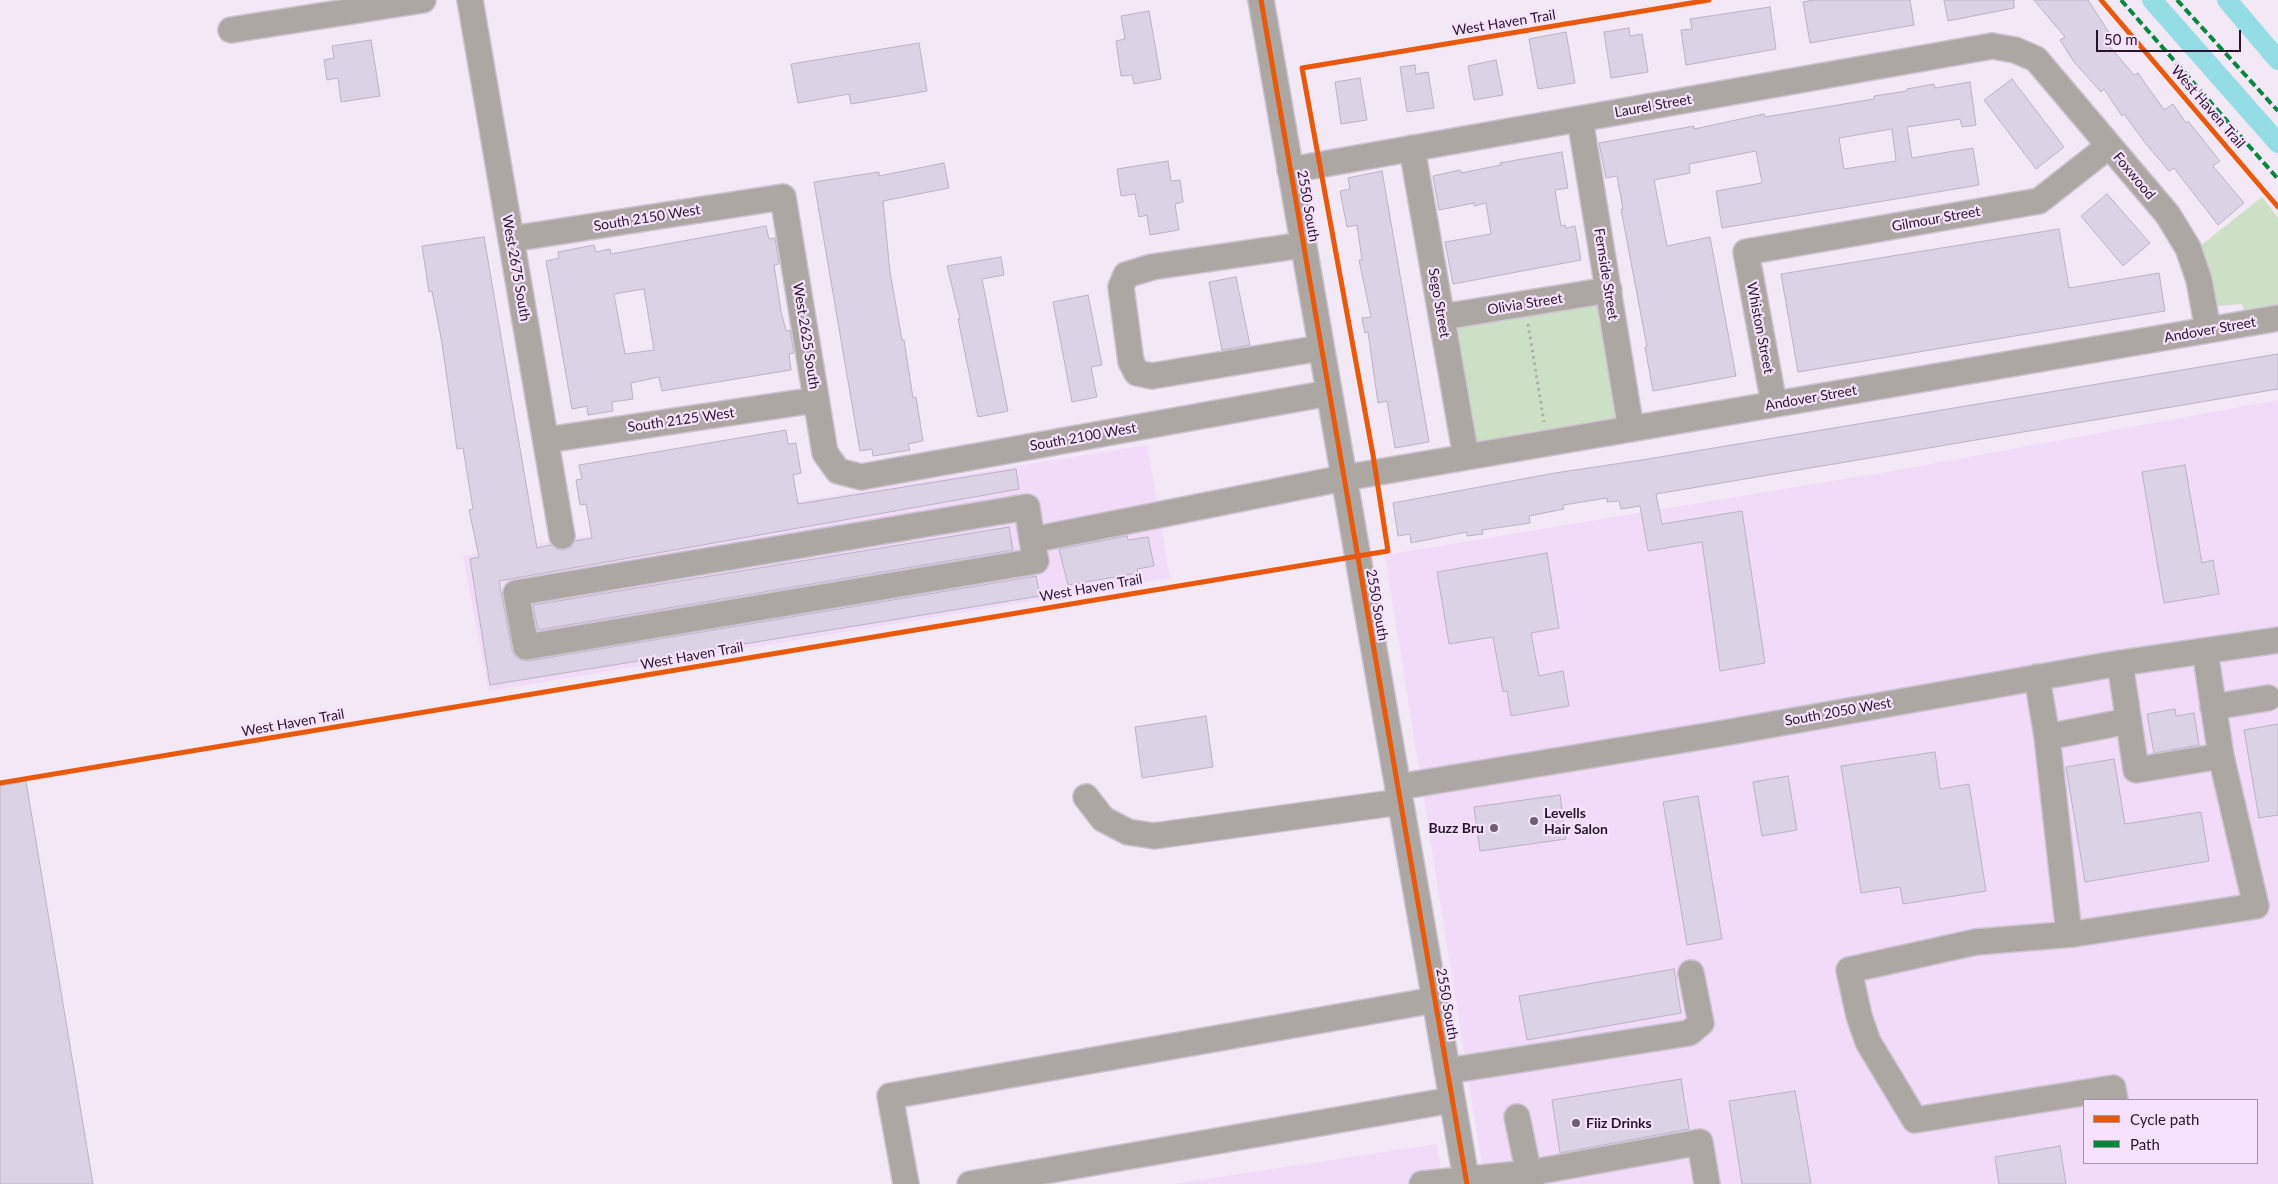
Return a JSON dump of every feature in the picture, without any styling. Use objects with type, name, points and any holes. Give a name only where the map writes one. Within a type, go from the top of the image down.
[{"type":"street","points":[[231,30],[423,0]]},
{"type":"street","name":"West 2675 South","points":[[470,0],[562,536]]},
{"type":"street","name":"2550 South","points":[[1261,0],[1466,1182]]},
{"type":"street","name":"Laurel Street","points":[[1290,170],[1992,46],[2015,50]]},
{"type":"street","name":"Foxwood","points":[[2015,50],[2036,59],[2168,215],[2188,248],[2199,280],[2208,330]]},
{"type":"street","name":"Fernside Street","points":[[1580,118],[1631,429]]},
{"type":"street","name":"Gilmour Street","points":[[1746,252],[2039,201],[2109,146]]},
{"type":"street","name":"Sego Street","points":[[1412,148],[1466,457]]},
{"type":"street","name":"South 2150 West","points":[[511,239],[783,197]]},
{"type":"street","name":"West 2625 South","points":[[783,197],[825,453],[838,471]]},
{"type":"street","points":[[1303,245],[1152,266],[1126,275],[1121,287],[1131,362],[1137,373],[1152,376],[1321,348]]},
{"type":"street","name":"Whiston Street","points":[[1746,252],[1774,404]]},
{"type":"street","name":"Olivia Street","points":[[1442,317],[1609,290]]},
{"type":"street","name":"Andover Street","points":[[1032,540],[1344,478],[2278,318]]},
{"type":"street","name":"South 2100 West","points":[[838,471],[861,477],[1329,393]]},
{"type":"street","name":"South 2125 West","points":[[546,440],[816,400]]},
{"type":"street","points":[[1027,507],[1032,540],[1036,561],[526,647],[516,593],[1027,507]]},
{"type":"street","name":"South 2050 West","points":[[1086,797],[1103,820],[1128,832],[1154,836],[1399,795],[1724,733],[2037,677],[2278,640]]},
{"type":"street","points":[[2115,1099],[2113,1088],[1915,1120],[1868,1042],[1859,1016],[1849,970],[1976,942],[2069,934],[2256,906],[2221,756],[2205,650]]},
{"type":"street","points":[[2120,663],[2136,770],[2221,756]]},
{"type":"street","points":[[2037,677],[2047,737],[2069,934]]},
{"type":"street","points":[[2213,707],[2268,698]]},
{"type":"street","points":[[2047,737],[2128,721]]},
{"type":"street","points":[[1447,1071],[1689,1033],[1701,1024],[1691,973]]},
{"type":"street","points":[[906,1184],[890,1096],[1435,1000]]},
{"type":"street","points":[[970,1184],[1452,1100]]},
{"type":"street","points":[[1517,1117],[1530,1178]]},
{"type":"street","points":[[1422,1184],[1530,1178],[1700,1142],[1708,1184]]},
{"type":"path","points":[[1528,324],[1545,425]]},
{"type":"shaded area","points":[[2278,400],[2278,1184],[1485,1184],[1385,555],[1893,471]]},
{"type":"shaded area","points":[[1147,445],[1170,578],[489,691],[463,556]]},
{"type":"shaded area","points":[[1437,1144],[1443,1184],[1174,1184]]},
{"type":"green space","points":[[2262,197],[2278,218],[2278,307],[2244,313],[2242,304],[2216,306],[2199,247]]},
{"type":"green space","points":[[1601,296],[1623,416],[1474,442],[1453,323]]},
{"type":"building","points":[[1814,0],[1910,0],[1914,25],[1810,43],[1803,2]]},
{"type":"building","points":[[1944,0],[2014,0],[2014,8],[1948,21]]},
{"type":"building","points":[[2034,0],[2088,0],[2112,37],[2106,42],[2134,75],[2138,73],[2164,110],[2173,104],[2186,123],[2188,121],[2220,161],[2213,166],[2244,203],[2218,225],[2174,168],[2169,171],[2124,114],[2122,116],[2104,89],[2101,92],[2074,62],[2060,40],[2065,37]]},
{"type":"building","points":[[1770,7],[1776,49],[1686,65],[1681,30],[1692,29],[1690,19]]},
{"type":"building","points":[[1149,11],[1161,79],[1134,84],[1132,75],[1121,76],[1116,41],[1125,39],[1121,16]]},
{"type":"building","points":[[1629,28],[1630,36],[1642,34],[1648,72],[1611,78],[1604,32]]},
{"type":"building","points":[[1566,32],[1575,83],[1538,89],[1529,39]]},
{"type":"building","points":[[371,40],[380,96],[341,102],[338,78],[327,80],[324,60],[334,58],[332,46]]},
{"type":"building","points":[[919,43],[927,91],[851,104],[849,94],[798,103],[791,64]]},
{"type":"building","points":[[1496,60],[1503,95],[1474,100],[1468,66]]},
{"type":"building","points":[[1415,65],[1416,74],[1428,72],[1434,108],[1407,112],[1400,67]]},
{"type":"building","points":[[1360,78],[1367,120],[1341,124],[1335,82]]},
{"type":"building","points":[[2012,79],[2064,147],[2036,169],[1984,100]]},
{"type":"building","points":[[1970,82],[1976,125],[1962,127],[1960,119],[1907,127],[1912,158],[1973,148],[1979,185],[1722,228],[1716,191],[1762,183],[1756,151],[1689,164],[1690,173],[1654,180],[1667,246],[1710,237],[1736,376],[1653,391],[1645,347],[1647,347],[1621,209],[1623,209],[1617,176],[1606,178],[1599,143],[1694,126],[1694,129],[1764,114],[1765,117],[1874,99],[1874,96],[1907,91],[1907,89],[1934,84],[1935,88]],"holes":[[[1892,129],[1896,161],[1844,169],[1839,138]]]},
{"type":"building","points":[[1562,152],[1568,188],[1555,190],[1561,226],[1565,225],[1566,228],[1575,226],[1581,260],[1453,284],[1445,242],[1491,234],[1486,203],[1474,206],[1474,203],[1439,210],[1433,176],[1460,170],[1461,173],[1501,165],[1500,163]]},
{"type":"building","points":[[1168,161],[1171,181],[1180,180],[1183,202],[1175,204],[1179,230],[1150,235],[1147,215],[1139,217],[1135,194],[1121,196],[1117,169]]},
{"type":"building","points":[[944,163],[949,188],[883,201],[890,272],[902,340],[904,340],[913,398],[916,397],[923,441],[908,444],[910,450],[873,456],[872,449],[860,451],[814,182],[879,172],[879,176]]},
{"type":"building","points":[[1382,171],[1429,442],[1395,448],[1387,401],[1378,403],[1368,332],[1365,333],[1362,318],[1371,317],[1359,260],[1362,260],[1357,225],[1347,227],[1340,191],[1350,189],[1348,178]]},
{"type":"building","points":[[2107,194],[2150,243],[2123,266],[2081,216]]},
{"type":"building","points":[[766,226],[769,239],[775,238],[779,264],[774,265],[781,311],[786,331],[790,330],[794,353],[789,354],[791,370],[662,391],[659,377],[631,383],[633,399],[612,402],[613,411],[588,415],[587,406],[572,409],[546,261],[559,258],[558,252],[594,245],[596,252],[610,249],[611,254]],"holes":[[[644,289],[654,350],[625,354],[614,294]]]},
{"type":"building","points":[[2059,229],[2069,288],[2159,273],[2165,311],[1798,372],[1781,274]]},
{"type":"building","points":[[484,237],[537,548],[551,545],[557,549],[564,550],[571,547],[575,541],[592,538],[586,504],[580,505],[576,480],[582,479],[579,465],[786,430],[788,444],[796,443],[801,473],[793,475],[798,504],[1016,469],[1019,489],[499,581],[512,650],[515,656],[521,660],[528,661],[1036,576],[1040,596],[490,685],[470,559],[479,557],[469,510],[473,509],[463,448],[457,449],[442,343],[432,291],[429,292],[422,246]]},
{"type":"building","points":[[1001,257],[1004,275],[982,279],[1008,411],[978,417],[958,319],[960,319],[947,266]]},
{"type":"building","points":[[1236,277],[1250,345],[1222,350],[1209,282]]},
{"type":"building","points":[[1088,295],[1102,365],[1091,367],[1097,397],[1072,402],[1053,302]]},
{"type":"building","points":[[2278,354],[2278,389],[1656,494],[1662,524],[1742,511],[1765,663],[1720,671],[1702,542],[1648,551],[1640,506],[1621,509],[1619,501],[1607,502],[1607,498],[1563,505],[1564,509],[1529,516],[1530,523],[1482,530],[1483,534],[1467,536],[1467,532],[1411,543],[1410,534],[1398,536],[1393,503],[1555,473]]},
{"type":"building","points":[[2185,465],[2202,563],[2213,560],[2219,594],[2164,603],[2142,472]]},
{"type":"building","points":[[1009,527],[1013,550],[538,630],[533,605]]},
{"type":"building","points":[[1127,536],[1128,540],[1148,537],[1154,566],[1137,569],[1138,573],[1068,585],[1059,549]]},
{"type":"building","points":[[1547,553],[1559,628],[1531,633],[1539,676],[1563,671],[1569,706],[1511,716],[1507,691],[1503,692],[1493,637],[1449,644],[1437,572]]},
{"type":"building","points":[[2175,709],[2176,716],[2194,713],[2199,745],[2154,753],[2147,714]]},
{"type":"building","points":[[1206,716],[1213,767],[1142,778],[1135,727]]},
{"type":"building","points":[[2278,724],[2278,815],[2259,818],[2244,730]]},
{"type":"building","points":[[1935,752],[1940,789],[1969,784],[1986,891],[1903,904],[1900,887],[1861,893],[1841,766]]},
{"type":"building","points":[[2114,759],[2125,824],[2201,812],[2209,861],[2085,882],[2066,767]]},
{"type":"building","points":[[1788,776],[1797,830],[1762,836],[1753,782]]},
{"type":"building","points":[[26,781],[93,1184],[0,1184],[0,786]]},
{"type":"building","points":[[1560,795],[1566,839],[1480,851],[1474,807]]},
{"type":"building","points":[[1698,796],[1722,939],[1687,945],[1663,802]]},
{"type":"building","points":[[1674,969],[1681,1013],[1527,1040],[1519,996]]},
{"type":"building","points":[[1681,1079],[1689,1129],[1560,1153],[1552,1100]]},
{"type":"building","points":[[1795,1091],[1811,1184],[1742,1184],[1729,1101]]},
{"type":"building","points":[[2060,1146],[2066,1184],[1999,1184],[1995,1157]]},
{"type":"waterway","points":[[2152,0],[2278,143]]},
{"type":"waterway","points":[[2227,0],[2278,60]]},
{"type":"marked path","points":[[2121,0],[2278,179]]},
{"type":"marked path","points":[[2177,0],[2278,111]]},
{"type":"cycle path","points":[[1261,0],[1467,1184]]},
{"type":"cycle path","name":"West Haven Trail","points":[[0,783],[1388,551],[1373,455],[1302,68],[1709,0]]},
{"type":"cycle path","name":"West Haven Trail","points":[[2101,0],[2278,207]]},
{"type":"place","name":"Levells Hair Salon","points":[[1534,821]]},
{"type":"place","name":"Buzz Bru","points":[[1494,828]]},
{"type":"place","name":"Fiiz Drinks","points":[[1576,1123]]}]
